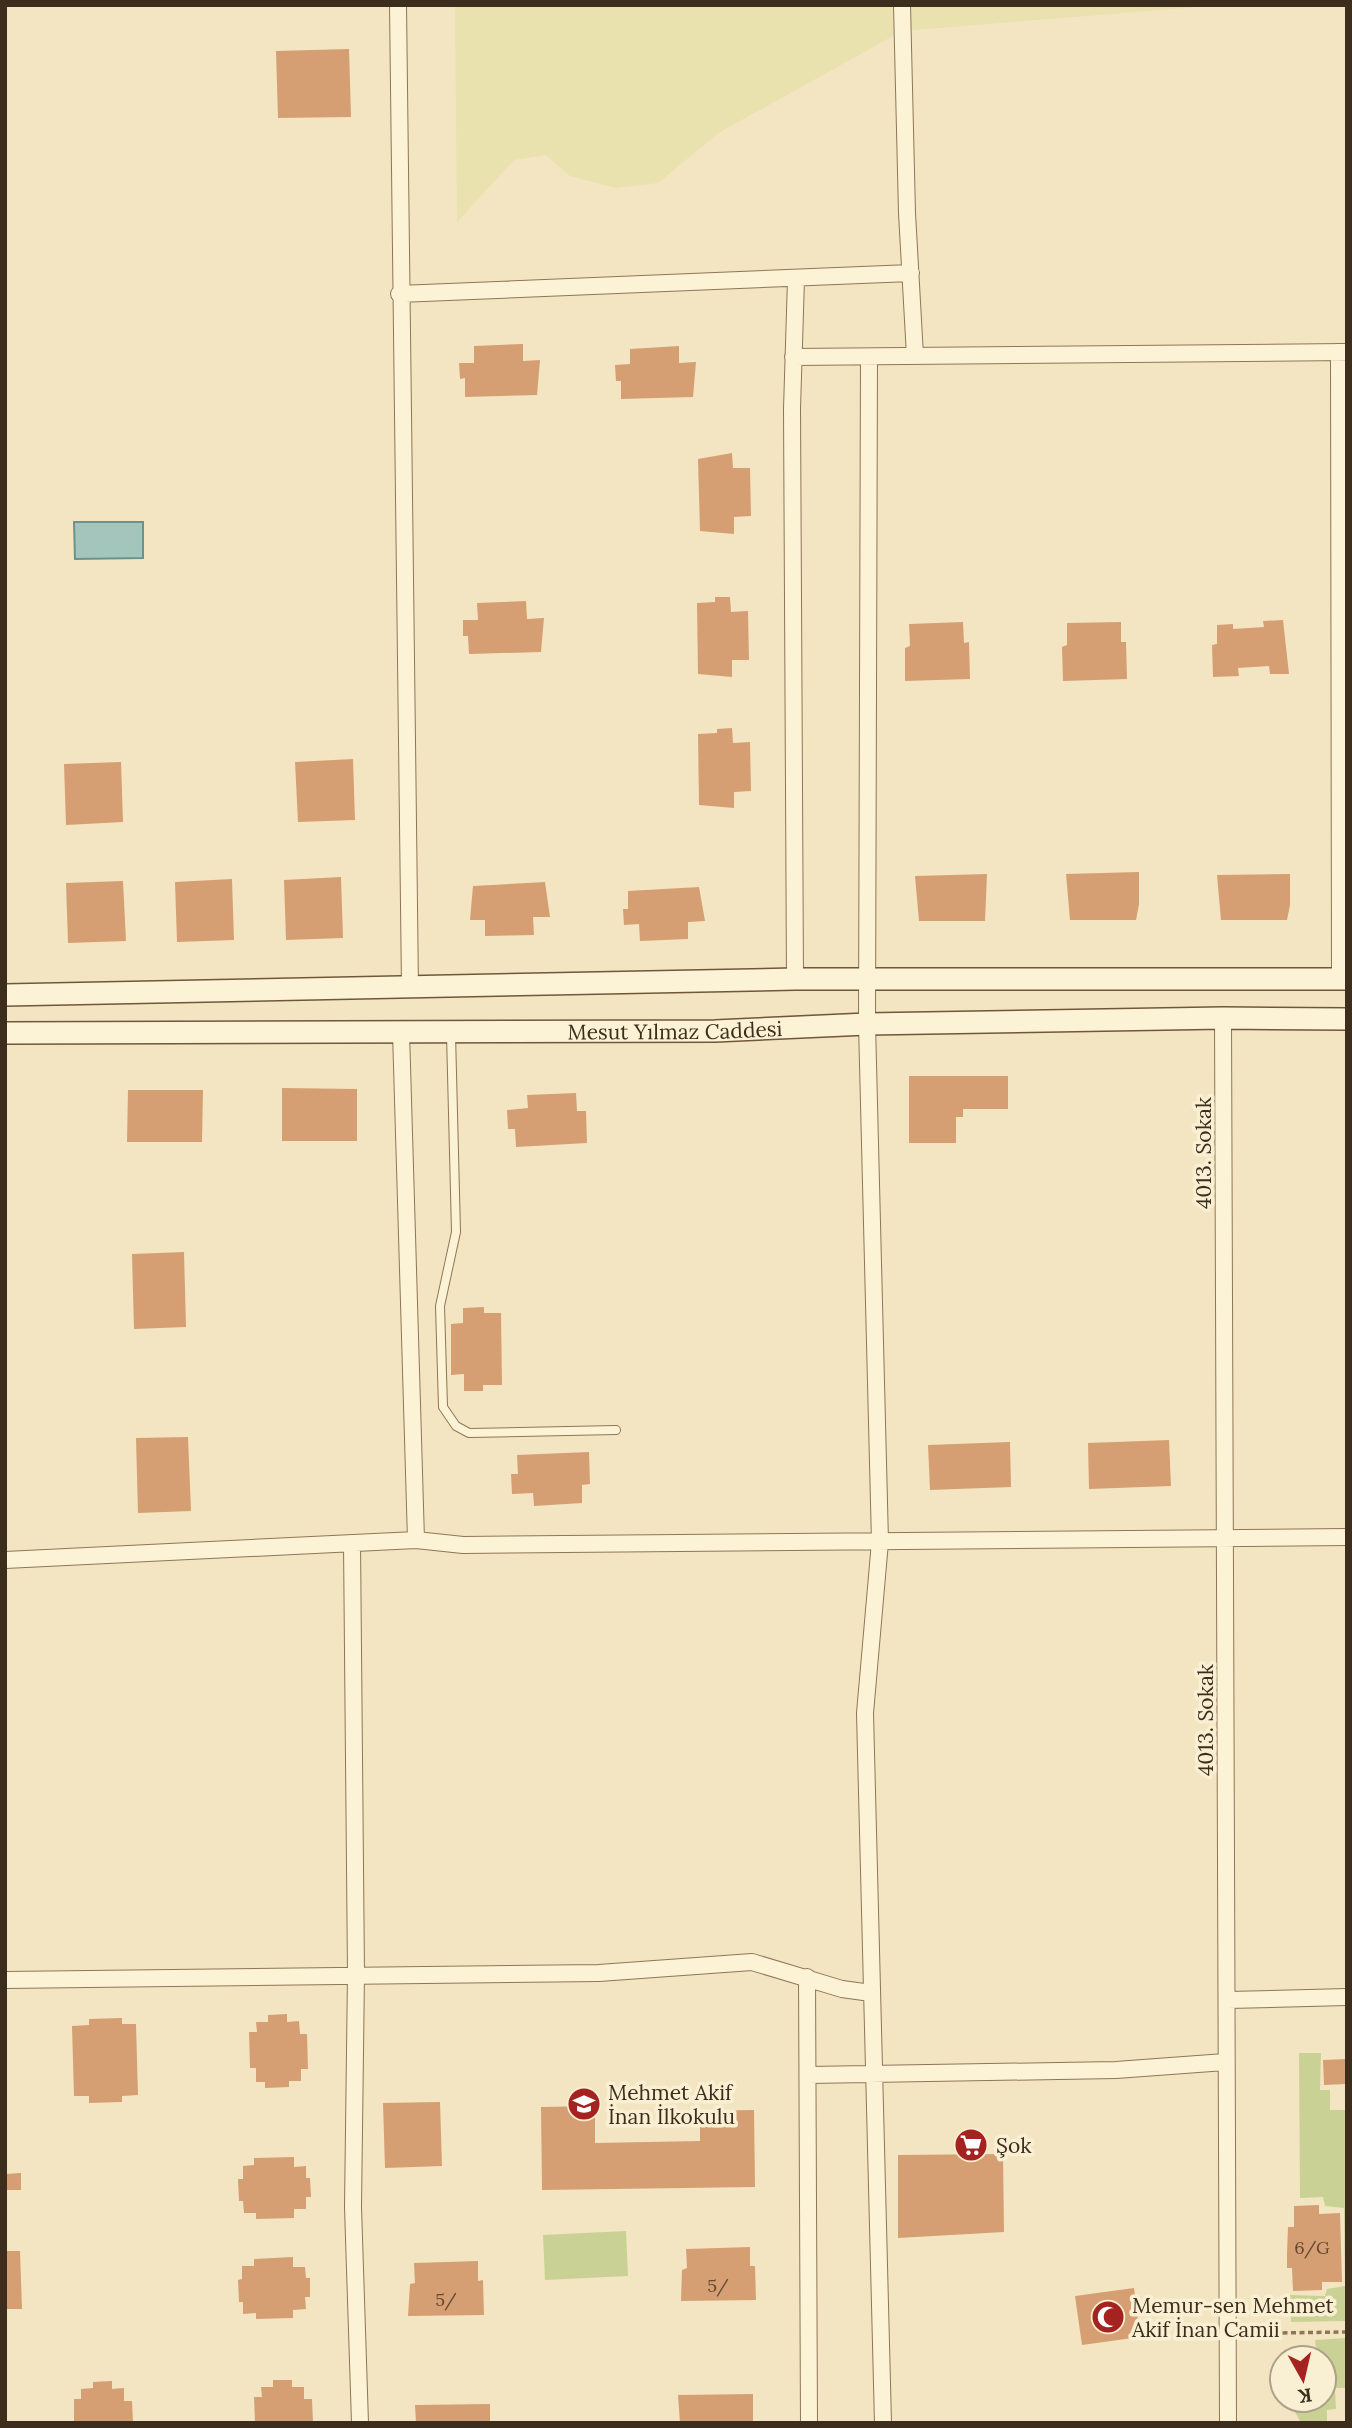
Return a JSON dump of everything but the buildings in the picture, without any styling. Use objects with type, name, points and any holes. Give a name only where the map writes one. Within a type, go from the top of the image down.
[{"type":"main road","points":[[5,995],[795,979],[1343,979]]},
{"type":"main road","name":"Mesut Yılmaz Caddesi","points":[[5,1034],[715,1031],[867,1024],[1223,1018],[1347,1019]]},
{"type":"street","points":[[398,5],[410,987]]},
{"type":"street","points":[[902,5],[915,356]]},
{"type":"street","points":[[400,294],[911,273]]},
{"type":"street","points":[[795,979],[793,357],[796,279]]},
{"type":"street","points":[[793,357],[1343,352],[1343,979]]},
{"type":"street","points":[[869,357],[867,1024],[880,1542],[865,1713],[872,2073],[883,2423]]},
{"type":"street","name":"4013. Sokak","points":[[1223,1018],[1228,2423]]},
{"type":"street","points":[[401,1032],[416,1541]]},
{"type":"street","points":[[5,1560],[416,1541],[463,1545],[1347,1537]]},
{"type":"street","points":[[352,1543],[356,1974],[353,2207],[360,2423]]},
{"type":"street","points":[[5,1980],[599,1973],[752,1962],[842,1989],[871,1993]]},
{"type":"street","points":[[807,1978],[809,2423]]},
{"type":"street","points":[[1228,2000],[1347,1997]]},
{"type":"street","points":[[809,2075],[1116,2070],[1225,2062]]},
{"type":"lane","points":[[451,1032],[456,1232],[440,1306],[443,1407],[456,1426],[469,1433],[616,1430]]},
{"type":"path","points":[[1275,2333],[1347,2332]]},
{"type":"shaded area","points":[[455,5],[1221,5],[902,31],[720,132],[658,183],[616,188],[570,176],[546,155],[514,160],[457,222]]},
{"type":"green space","points":[[1299,2053],[1321,2053],[1320,2090],[1330,2090],[1330,2110],[1347,2110],[1347,2321],[1291,2322],[1290,2295],[1325,2296],[1327,2289],[1345,2286],[1344,2208],[1325,2206],[1323,2197],[1300,2198]]},
{"type":"green space","points":[[626,2231],[628,2276],[545,2280],[543,2235]]},
{"type":"green space","points":[[1347,2338],[1347,2388],[1338,2388],[1338,2344],[1315,2344],[1315,2340]]},
{"type":"green space","points":[[1296,2414],[1327,2414],[1327,2423],[1301,2423]]},
{"type":"water","points":[[74,522],[143,522],[143,558],[75,559]]},
{"type":"place","name":"Mehmet Akif İnan İlkokulu","points":[[584,2104]]},
{"type":"place","name":"Şok","points":[[971,2145]]},
{"type":"place","name":"Memur-sen Mehmet Akif İnan Camii","points":[[1108,2317]]}]
